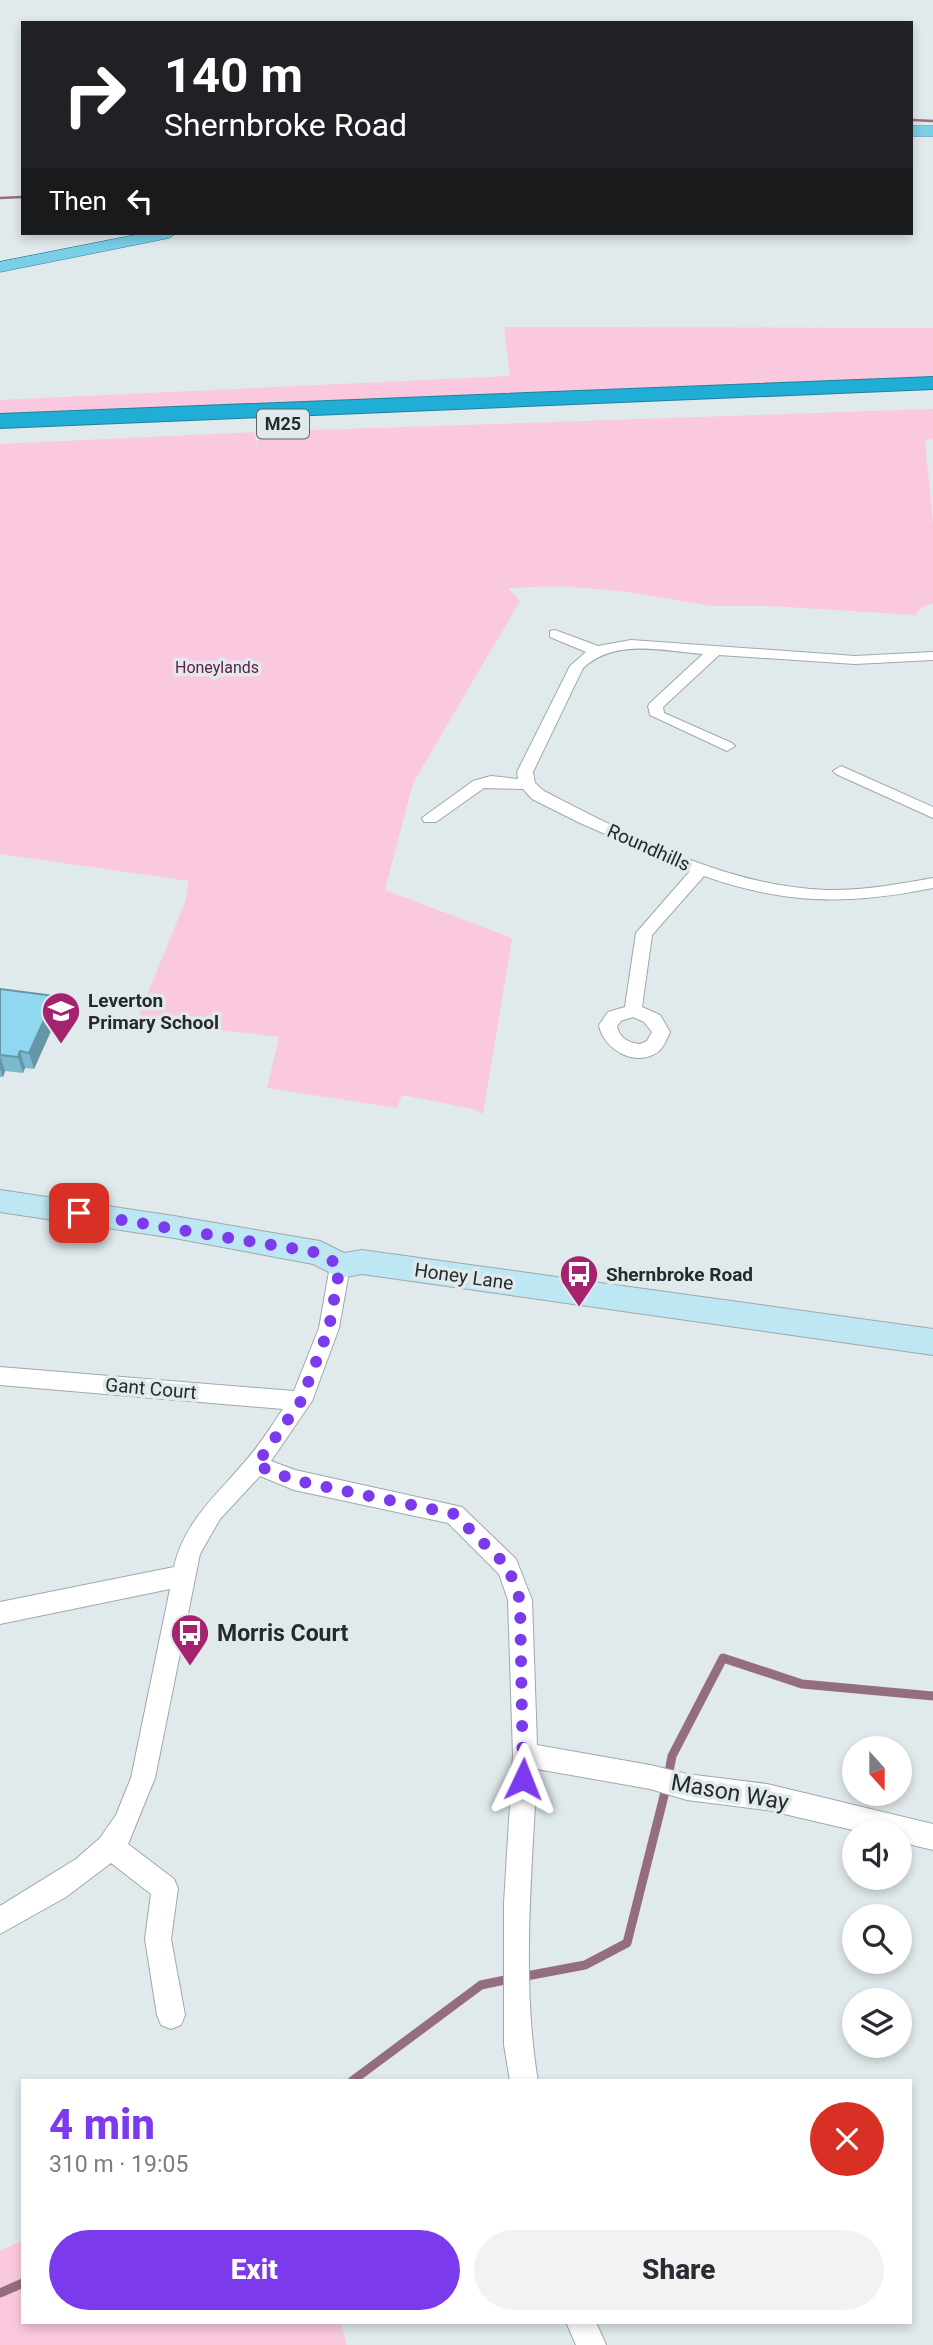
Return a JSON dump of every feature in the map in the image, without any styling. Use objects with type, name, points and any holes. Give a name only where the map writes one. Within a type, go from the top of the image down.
[{"type":"highway","name":"M25","points":[[0,421],[933,383]]},
{"type":"highway","name":"M25","points":[[0,436],[933,400]]},
{"type":"main road","points":[[913,131],[933,131]]},
{"type":"main road","points":[[0,267],[159,235]]},
{"type":"street","points":[[555,634],[597,651]]},
{"type":"street","points":[[430,818],[479,784],[491,781],[527,785],[525,772],[577,666],[597,651],[610,646],[631,644],[855,660],[933,656]]},
{"type":"street","points":[[715,651],[654,706],[657,715],[726,746]]},
{"type":"street","points":[[841,771],[933,813]]},
{"type":"street","name":"Roundhills","points":[[527,785],[538,795],[638,845],[723,879],[790,893],[859,896],[933,883]]},
{"type":"street","points":[[633,1011],[644,933],[701,870]]},
{"type":"street","name":"Honey Lane","points":[[0,1201],[174,1227],[320,1253],[340,1266],[362,1262],[933,1342]]},
{"type":"street","points":[[0,1921],[54,1889],[110,1846],[131,1811],[143,1778],[189,1552],[212,1511],[256,1465],[301,1401],[329,1328],[340,1266]]},
{"type":"street","name":"Gant Court","points":[[0,1376],[301,1401]]},
{"type":"street","points":[[256,1465],[294,1480],[454,1514],[508,1567],[520,1600],[525,1755],[517,1903],[520,2003],[518,2045],[524,2079]]},
{"type":"street","points":[[0,1612],[183,1577]]},
{"type":"street","name":"Mason Way","points":[[525,1755],[650,1777],[687,1787],[766,1797],[933,1837]]},
{"type":"street","points":[[110,1846],[165,1888],[158,1940],[171,2015]]},
{"type":"street","points":[[583,2324],[591,2345]]},
{"type":"green space","points":[[504,327],[933,328],[933,376],[0,415],[0,400],[510,376]]},
{"type":"green space","name":"Honeylands","points":[[933,409],[933,439],[925,440],[933,524],[933,603],[922,607],[915,615],[770,606],[711,606],[629,592],[562,586],[508,588],[520,601],[413,783],[385,890],[512,938],[483,1114],[474,1109],[402,1095],[397,1108],[267,1088],[279,1037],[137,1020],[185,902],[189,881],[0,854],[0,444],[255,432],[257,448],[257,432]]},
{"type":"green space","points":[[21,2241],[21,2324],[341,2324],[347,2345],[0,2345],[0,2251]]},
{"type":"building","name":"Leverton Primary School","points":[[0,989],[55,996],[29,1053],[20,1051],[18,1057],[0,1055]]},
{"type":"waterway","points":[[913,120],[933,121]]},
{"type":"waterway","points":[[0,198],[21,197]]},
{"type":"waterway","points":[[668,1777],[672,1756],[723,1658],[802,1684],[933,1696]]},
{"type":"waterway","points":[[521,1977],[585,1965],[627,1943],[666,1788]]},
{"type":"waterway","points":[[355,2079],[481,1985],[510,1979]]},
{"type":"waterway","points":[[0,2293],[21,2284]]},
{"type":"place","name":"Leverton Primary School","points":[[61,1045]]},
{"type":"place","name":"Shernbroke Road","points":[[579,1308]]},
{"type":"place","name":"Morris Court","points":[[190,1667]]},
{"type":"route","points":[[79,1213],[320,1253],[340,1266],[329,1328],[301,1401],[256,1465],[294,1480],[454,1514],[508,1567],[520,1600],[525,1755],[523,1779]]}]
